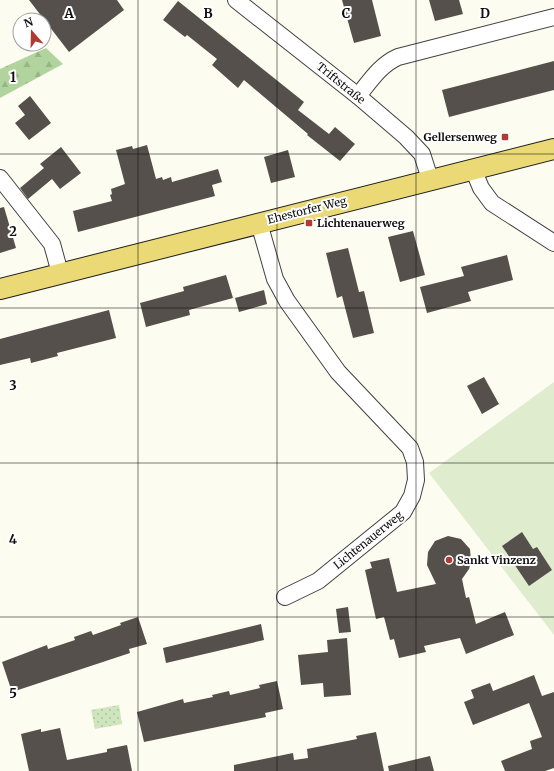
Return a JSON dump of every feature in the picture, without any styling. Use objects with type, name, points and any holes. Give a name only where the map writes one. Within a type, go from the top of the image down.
[{"type":"main road","name":"Ehestorfer Weg","points":[[0,289],[430,179],[554,149]]},
{"type":"street","name":"Triftstraße","points":[[236,0],[358,96],[417,148],[424,159],[430,179]]},
{"type":"street","points":[[358,96],[377,72],[390,60],[554,17]]},
{"type":"street","points":[[473,169],[481,188],[492,203],[554,243]]},
{"type":"street","points":[[0,178],[52,244],[60,273]]},
{"type":"street","name":"Lichtenauerweg","points":[[259,223],[272,271],[281,292],[338,372],[410,448],[414,455],[416,473],[412,496],[403,512],[318,581],[285,597]]},
{"type":"green space","points":[[37,52],[50,52],[63,64],[0,98],[0,69]]},
{"type":"green space","points":[[554,382],[554,635],[429,473]]},
{"type":"green space","points":[[119,705],[122,724],[95,729],[91,710]]},
{"type":"building","points":[[29,0],[117,0],[124,10],[69,52],[52,30],[52,12],[38,12]]},
{"type":"building","points":[[342,0],[372,0],[381,36],[354,43]]},
{"type":"building","points":[[429,0],[459,0],[463,14],[435,21]]},
{"type":"building","points":[[178,1],[304,102],[298,110],[329,134],[335,127],[355,144],[340,161],[307,135],[308,134],[244,80],[238,88],[212,65],[217,59],[187,35],[185,37],[163,20]]},
{"type":"building","points":[[554,61],[554,90],[449,117],[442,90]]},
{"type":"building","points":[[30,96],[51,123],[29,140],[15,123],[25,115],[18,106]]},
{"type":"building","points":[[147,145],[156,179],[162,177],[163,180],[171,177],[172,182],[218,169],[222,182],[212,185],[215,196],[78,232],[73,211],[112,201],[110,195],[112,194],[111,189],[125,184],[116,150],[132,146],[133,149]]},
{"type":"building","points":[[61,147],[81,173],[60,189],[52,179],[28,199],[20,188],[44,168],[40,164]]},
{"type":"building","points":[[288,150],[295,177],[271,183],[264,157]]},
{"type":"building","points":[[4,207],[16,248],[0,253],[0,208]]},
{"type":"building","points":[[413,231],[425,275],[400,282],[388,237]]},
{"type":"building","points":[[348,248],[359,292],[364,291],[374,333],[353,338],[342,296],[337,298],[326,253]]},
{"type":"building","points":[[507,255],[513,280],[468,292],[471,301],[427,313],[420,287],[464,276],[461,267]]},
{"type":"building","points":[[226,275],[233,298],[189,310],[190,315],[146,327],[140,303],[184,291],[183,287]]},
{"type":"building","points":[[264,290],[267,304],[239,312],[235,298]]},
{"type":"building","points":[[109,310],[116,338],[57,353],[58,356],[31,363],[30,358],[0,365],[0,339]]},
{"type":"building","points":[[484,377],[499,404],[482,414],[467,386]]},
{"type":"building","points":[[522,532],[533,549],[537,547],[552,570],[529,586],[502,546]]},
{"type":"building","points":[[448,536],[461,539],[470,549],[471,562],[469,569],[462,579],[466,598],[469,597],[476,624],[505,612],[514,635],[466,654],[460,638],[424,646],[426,652],[399,658],[394,639],[390,640],[384,617],[376,619],[365,570],[372,568],[370,562],[389,558],[397,592],[436,584],[427,565],[428,552],[435,541]]},
{"type":"building","points":[[348,607],[351,632],[339,633],[336,609]]},
{"type":"building","points":[[138,617],[147,644],[129,649],[130,653],[12,692],[2,662],[47,645],[48,649],[75,640],[74,637],[91,631],[93,635]]},
{"type":"building","points":[[261,624],[264,640],[166,663],[163,648]]},
{"type":"building","points":[[347,638],[351,695],[324,697],[323,683],[301,685],[298,655],[328,652],[327,640]]},
{"type":"building","points":[[534,675],[542,696],[554,692],[554,768],[545,771],[505,771],[501,761],[532,749],[530,741],[542,737],[529,703],[473,725],[464,702],[474,698],[471,690],[490,683],[493,691]]},
{"type":"building","points":[[277,681],[283,709],[265,713],[266,717],[144,742],[137,712],[183,699],[184,703],[213,697],[212,695],[229,691],[230,695],[260,688],[259,685]]},
{"type":"building","points":[[60,728],[67,760],[107,752],[107,749],[127,745],[132,771],[29,771],[21,734],[41,729],[41,732]]},
{"type":"building","points":[[376,732],[384,771],[234,771],[234,765],[293,753],[294,760],[308,758],[307,749],[357,739],[356,736]]},
{"type":"building","points":[[430,756],[434,771],[389,771],[388,766]]},
{"type":"place","name":"Gellersenweg","points":[[505,137]]},
{"type":"place","name":"Lichtenauerweg","points":[[309,223]]},
{"type":"place","name":"Sankt Vinzenz","points":[[449,560]]}]
